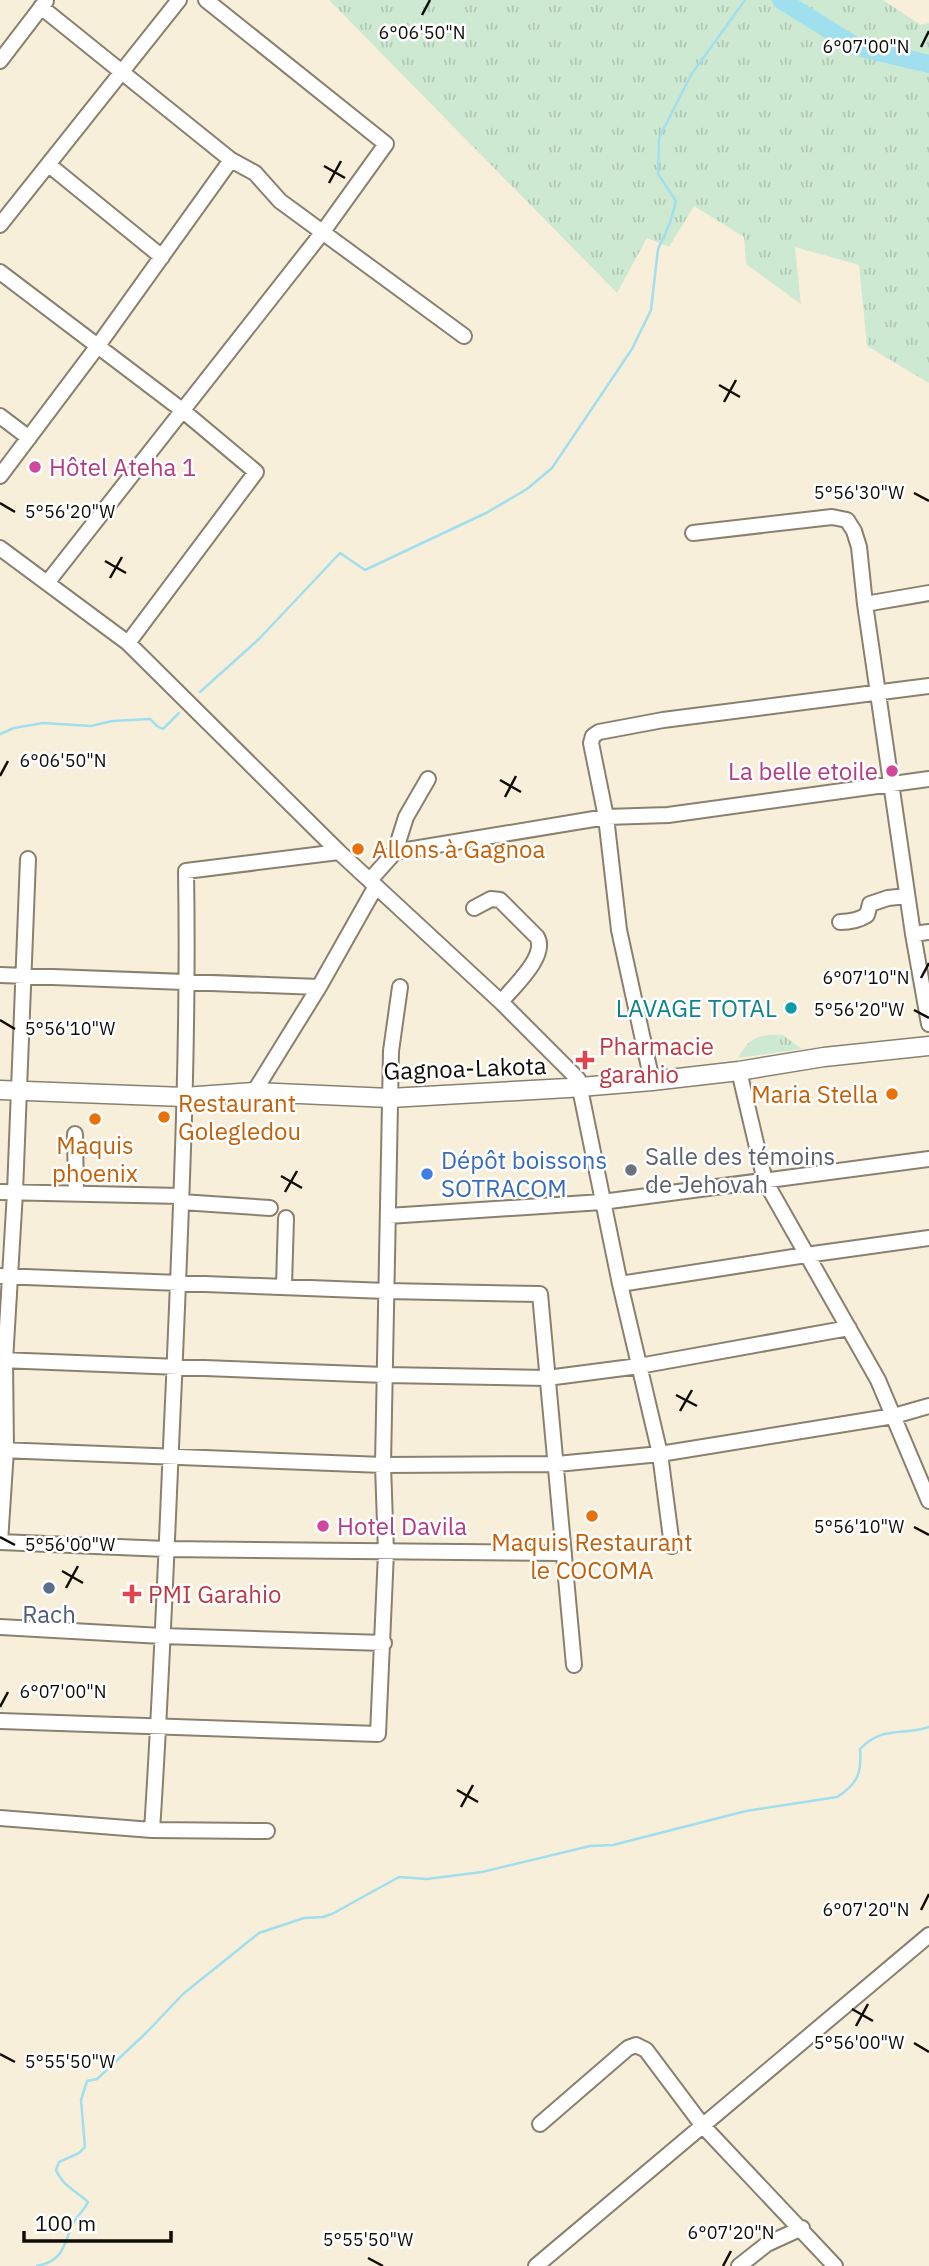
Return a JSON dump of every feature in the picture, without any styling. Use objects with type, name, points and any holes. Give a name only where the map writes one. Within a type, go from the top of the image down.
[{"type":"main road","name":"Gagnoa-Lakota","points":[[0,1090],[184,1097],[254,1092],[390,1098],[652,1081],[739,1071],[824,1057],[929,1046]]},
{"type":"street","points":[[0,225],[179,0]]},
{"type":"street","points":[[47,583],[322,233],[386,144],[206,0]]},
{"type":"street","points":[[0,61],[44,4],[231,160],[255,173],[279,201],[464,336]]},
{"type":"street","points":[[0,476],[97,347],[231,160]]},
{"type":"street","points":[[48,165],[162,257]]},
{"type":"street","points":[[0,272],[182,410],[256,472],[128,643]]},
{"type":"street","points":[[0,416],[29,438]]},
{"type":"street","points":[[693,533],[832,517],[847,520],[854,531],[859,547],[913,934],[929,1024]]},
{"type":"street","points":[[0,548],[128,643],[339,852],[501,1002],[578,1079],[620,1284],[660,1454],[672,1546]]},
{"type":"street","points":[[865,604],[929,593]]},
{"type":"street","points":[[652,1081],[620,930],[606,817],[591,743],[593,736],[599,732],[663,720],[929,686]]},
{"type":"street","points":[[254,1092],[319,987],[373,883],[395,852],[406,817],[428,779]]},
{"type":"street","points":[[395,852],[606,817],[668,815],[929,779]]},
{"type":"street","points":[[152,1830],[159,1727],[181,1199],[188,982],[186,871],[339,852]]},
{"type":"street","points":[[28,859],[19,1090],[8,1192],[0,1542],[166,1549],[565,1553]]},
{"type":"street","points":[[839,922],[850,922],[866,916],[870,904],[880,900],[908,895]]},
{"type":"street","points":[[474,908],[484,901],[500,900],[541,944],[540,953],[501,1002]]},
{"type":"street","points":[[913,934],[929,932]]},
{"type":"street","points":[[0,975],[319,987]]},
{"type":"street","points":[[0,1721],[378,1734],[386,1552],[383,1465],[391,1051],[400,987]]},
{"type":"street","points":[[739,1071],[765,1181],[878,1380],[929,1501]]},
{"type":"street","points":[[75,1134],[76,1194]]},
{"type":"street","points":[[388,1216],[603,1202],[929,1159]]},
{"type":"street","points":[[8,1192],[181,1199],[270,1208]]},
{"type":"street","points":[[284,1286],[286,1218]]},
{"type":"street","points":[[620,1284],[929,1238]]},
{"type":"street","points":[[5,1276],[386,1291],[540,1294],[574,1665]]},
{"type":"street","points":[[3,1361],[547,1378],[639,1366],[849,1328]]},
{"type":"street","points":[[3,1450],[383,1465],[556,1464],[660,1454],[894,1416],[929,1406]]},
{"type":"street","points":[[0,1627],[163,1636],[384,1643]]},
{"type":"street","points":[[0,1818],[152,1830],[267,1832]]},
{"type":"street","points":[[536,2266],[929,1935]]},
{"type":"street","points":[[540,2123],[628,2048],[636,2045],[646,2050],[703,2126],[835,2266]]},
{"type":"street","points":[[739,2266],[767,2244],[802,2228]]},
{"type":"green space","points":[[329,0],[883,0],[921,25],[929,23],[929,383],[867,346],[859,265],[795,247],[801,304],[746,264],[744,237],[694,206],[669,247],[647,238],[617,293]]},
{"type":"green space","points":[[783,1035],[802,1049],[738,1058],[746,1045],[756,1038]]},
{"type":"waterway","points":[[200,692],[259,639],[340,553],[365,570],[486,513],[527,489],[552,468],[632,349],[651,310],[658,249],[670,223],[676,201],[658,174],[659,138],[691,75],[745,0]]},
{"type":"waterway","points":[[781,0],[857,47],[929,64]]},
{"type":"waterway","points":[[0,734],[14,728],[43,723],[91,726],[112,721],[150,719],[163,729],[179,713]]},
{"type":"waterway","points":[[37,2266],[52,2261],[61,2252],[74,2222],[88,2202],[66,2184],[56,2170],[59,2162],[79,2153],[85,2147],[81,2100],[87,2081],[97,2079],[183,1994],[259,1933],[304,1918],[332,1914],[399,1877],[427,1879],[482,1872],[590,1846],[613,1845],[746,1811],[837,1797],[850,1787],[857,1777],[860,1749],[869,1742],[885,1734],[929,1727]]},
{"type":"place","name":"Hôtel Ateha 1","points":[[35,467]]},
{"type":"place","name":"La belle etoile","points":[[892,771]]},
{"type":"place","name":"Allons à Gagnoa","points":[[358,849]]},
{"type":"place","name":"LAVAGE TOTAL","points":[[791,1008]]},
{"type":"place","name":"Pharmacie garahio","points":[[585,1060]]},
{"type":"place","name":"Maria Stella","points":[[892,1094]]},
{"type":"place","name":"Restaurant Golegledou","points":[[164,1117]]},
{"type":"place","name":"Maquis phoenix","points":[[95,1119]]},
{"type":"place","name":"Salle des témoins de Jehovah","points":[[631,1170]]},
{"type":"place","name":"Dépôt boissons SOTRACOM","points":[[427,1174]]},
{"type":"place","name":"Maquis Restaurant le COCOMA","points":[[592,1516]]},
{"type":"place","name":"Hotel Davila","points":[[323,1526]]},
{"type":"place","name":"Rach","points":[[49,1588]]},
{"type":"place","name":"PMI Garahio","points":[[132,1594]]}]
